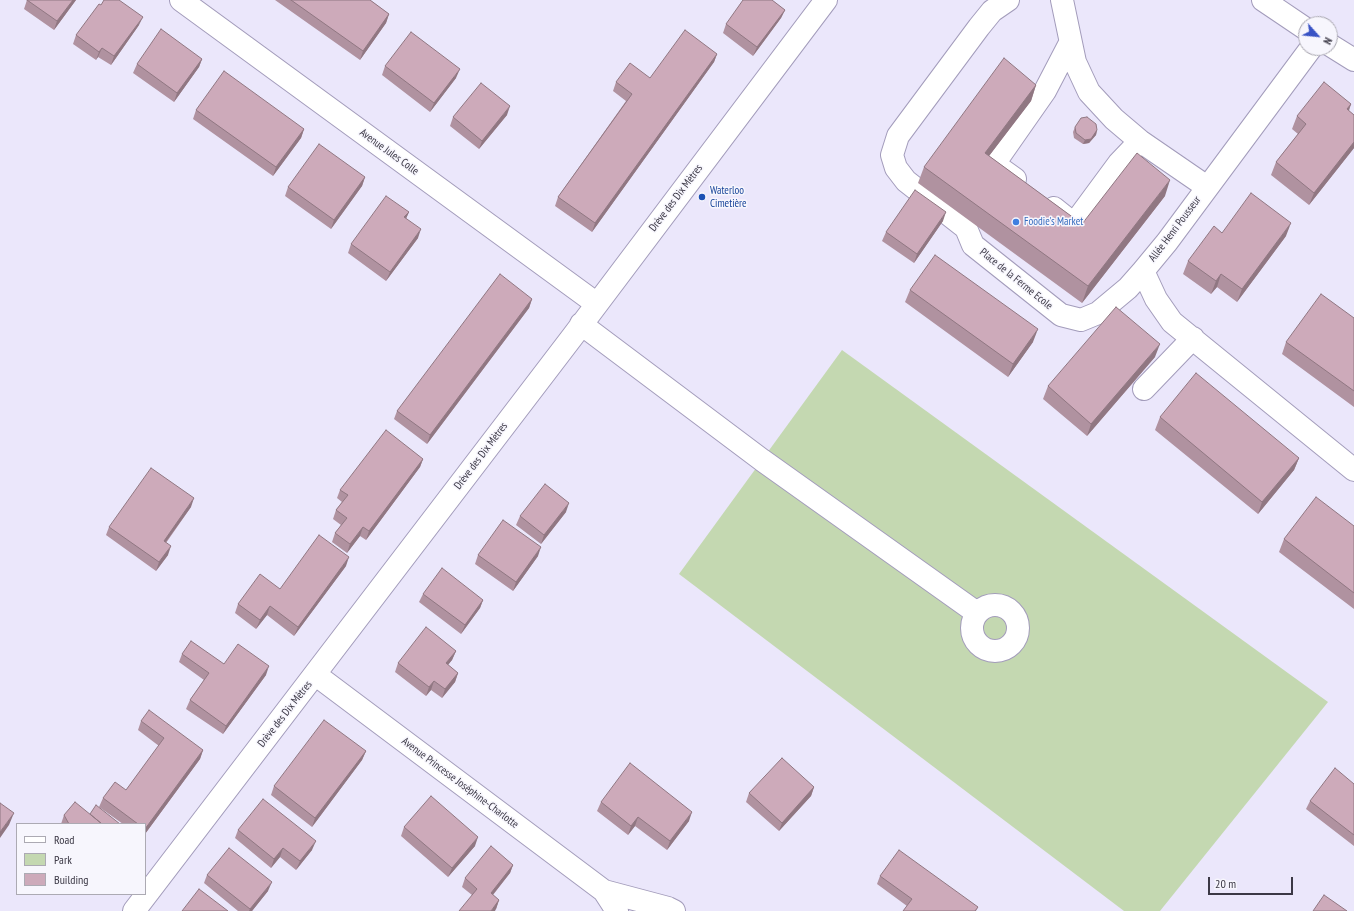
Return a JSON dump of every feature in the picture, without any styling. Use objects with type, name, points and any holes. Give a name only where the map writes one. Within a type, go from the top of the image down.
[{"type":"street","name":"Avenue Jules Colle","points":[[181,0],[597,304]]},
{"type":"street","name":"Drève des Dix Mètres","points":[[134,911],[316,675],[826,0]]},
{"type":"street","name":"Place de la Ferme Ecole","points":[[1008,0],[992,11],[983,21],[898,136],[892,155],[896,168],[906,181],[966,228],[973,245],[1061,315],[1081,320],[1098,313],[1128,288],[1143,271]]},
{"type":"street","points":[[1062,0],[1075,62],[1088,92],[1114,119],[1140,141],[1207,188]]},
{"type":"street","points":[[1263,0],[1298,24]]},
{"type":"street","points":[[1070,43],[1045,91],[994,164],[1074,224],[1119,163],[1140,141]]},
{"type":"street","points":[[1338,50],[1354,60]]},
{"type":"street","name":"Allée Henri Pousseur","points":[[1305,56],[1143,271],[1156,299],[1172,322],[1354,470]]},
{"type":"street","points":[[581,324],[762,460],[977,613]]},
{"type":"street","points":[[1144,389],[1193,338]]},
{"type":"street","name":"Avenue Princesse Joséphine-Charlotte","points":[[316,675],[604,891],[617,911]]},
{"type":"street","name":"Avenue Princesse Joséphine-Charlotte","points":[[604,891],[668,908],[674,911]]},
{"type":"green space","points":[[842,350],[1328,702],[1160,911],[1124,911],[679,574]]},
{"type":"building","points":[[27,0],[73,0],[57,21]]},
{"type":"building","points":[[104,0],[119,0],[143,17],[114,56],[102,48],[99,52],[76,35],[99,4],[101,5]]},
{"type":"building","points":[[291,0],[370,0],[389,14],[363,51]]},
{"type":"building","points":[[743,0],[772,0],[785,10],[757,47],[726,24]]},
{"type":"building","points":[[161,29],[202,59],[177,93],[137,64]]},
{"type":"building","points":[[685,30],[717,54],[595,223],[558,197],[632,94],[616,82],[630,63],[650,78]]},
{"type":"building","points":[[411,32],[460,69],[434,103],[385,66]]},
{"type":"building","points":[[1004,58],[1036,85],[985,153],[1082,224],[1137,153],[1170,180],[1088,286],[924,167]]},
{"type":"building","points":[[224,71],[304,129],[276,167],[196,110]]},
{"type":"building","points":[[1324,82],[1351,104],[1347,109],[1354,115],[1354,142],[1314,193],[1276,162],[1306,124],[1297,116]]},
{"type":"building","points":[[481,83],[510,106],[482,141],[453,117]]},
{"type":"building","points":[[1087,117],[1096,124],[1097,130],[1091,139],[1085,140],[1076,133],[1075,127],[1081,118]]},
{"type":"building","points":[[319,144],[365,177],[334,220],[288,187]]},
{"type":"building","points":[[915,190],[946,212],[917,254],[886,232]]},
{"type":"building","points":[[1251,193],[1291,223],[1242,289],[1221,274],[1216,281],[1188,261],[1214,226],[1222,233]]},
{"type":"building","points":[[386,196],[409,212],[404,217],[421,229],[390,272],[351,244]]},
{"type":"building","points":[[935,255],[1038,329],[1013,364],[910,290]]},
{"type":"building","points":[[500,274],[532,299],[430,435],[397,411]]},
{"type":"building","points":[[1321,294],[1354,318],[1354,391],[1286,342]]},
{"type":"building","points":[[1116,307],[1160,344],[1091,424],[1048,386]]},
{"type":"building","points":[[1196,373],[1299,458],[1262,502],[1160,417]]},
{"type":"building","points":[[386,430],[423,459],[369,531],[363,527],[350,544],[335,533],[347,518],[336,510],[348,495],[340,490]]},
{"type":"building","points":[[151,468],[194,498],[164,541],[171,546],[159,562],[109,527]]},
{"type":"building","points":[[545,484],[569,503],[544,535],[520,516]]},
{"type":"building","points":[[1316,497],[1354,526],[1354,593],[1284,539]]},
{"type":"building","points":[[503,520],[541,547],[516,582],[478,555]]},
{"type":"building","points":[[319,535],[349,557],[298,627],[270,606],[260,620],[238,604],[260,574],[280,589]]},
{"type":"building","points":[[442,568],[483,600],[465,625],[423,594]]},
{"type":"building","points":[[426,627],[456,651],[446,663],[458,673],[445,689],[434,681],[429,687],[398,663]]},
{"type":"building","points":[[191,641],[224,664],[238,644],[269,666],[226,726],[190,700],[209,673],[182,654]]},
{"type":"building","points":[[149,710],[203,750],[146,828],[146,823],[137,823],[103,798],[115,782],[126,790],[164,738],[141,721]]},
{"type":"building","points":[[324,720],[366,751],[315,818],[274,786]]},
{"type":"building","points":[[782,758],[814,787],[782,823],[749,793]]},
{"type":"building","points":[[630,763],[692,812],[670,841],[638,817],[631,826],[601,802]]},
{"type":"building","points":[[1335,768],[1354,784],[1354,835],[1310,801]]},
{"type":"building","points":[[431,796],[478,837],[452,868],[404,827]]},
{"type":"building","points":[[263,799],[316,841],[300,861],[283,848],[274,859],[238,830]]},
{"type":"building","points":[[75,802],[101,823],[68,823],[64,815]]},
{"type":"building","points":[[0,803],[14,813],[0,832]]},
{"type":"building","points":[[96,805],[119,823],[101,823],[90,814]]},
{"type":"building","points":[[491,846],[513,865],[491,893],[499,900],[491,911],[459,911],[477,889],[465,878]]},
{"type":"building","points":[[229,848],[272,882],[250,909],[207,875]]},
{"type":"building","points":[[899,850],[978,907],[975,911],[903,911],[912,899],[880,876]]},
{"type":"building","points":[[199,889],[228,911],[182,911]]},
{"type":"building","points":[[1324,895],[1347,911],[1313,911]]},
{"type":"place","name":"Waterloo Cimetière","points":[[702,197]]},
{"type":"place","name":"Foodie's Market","points":[[1016,222]]}]
